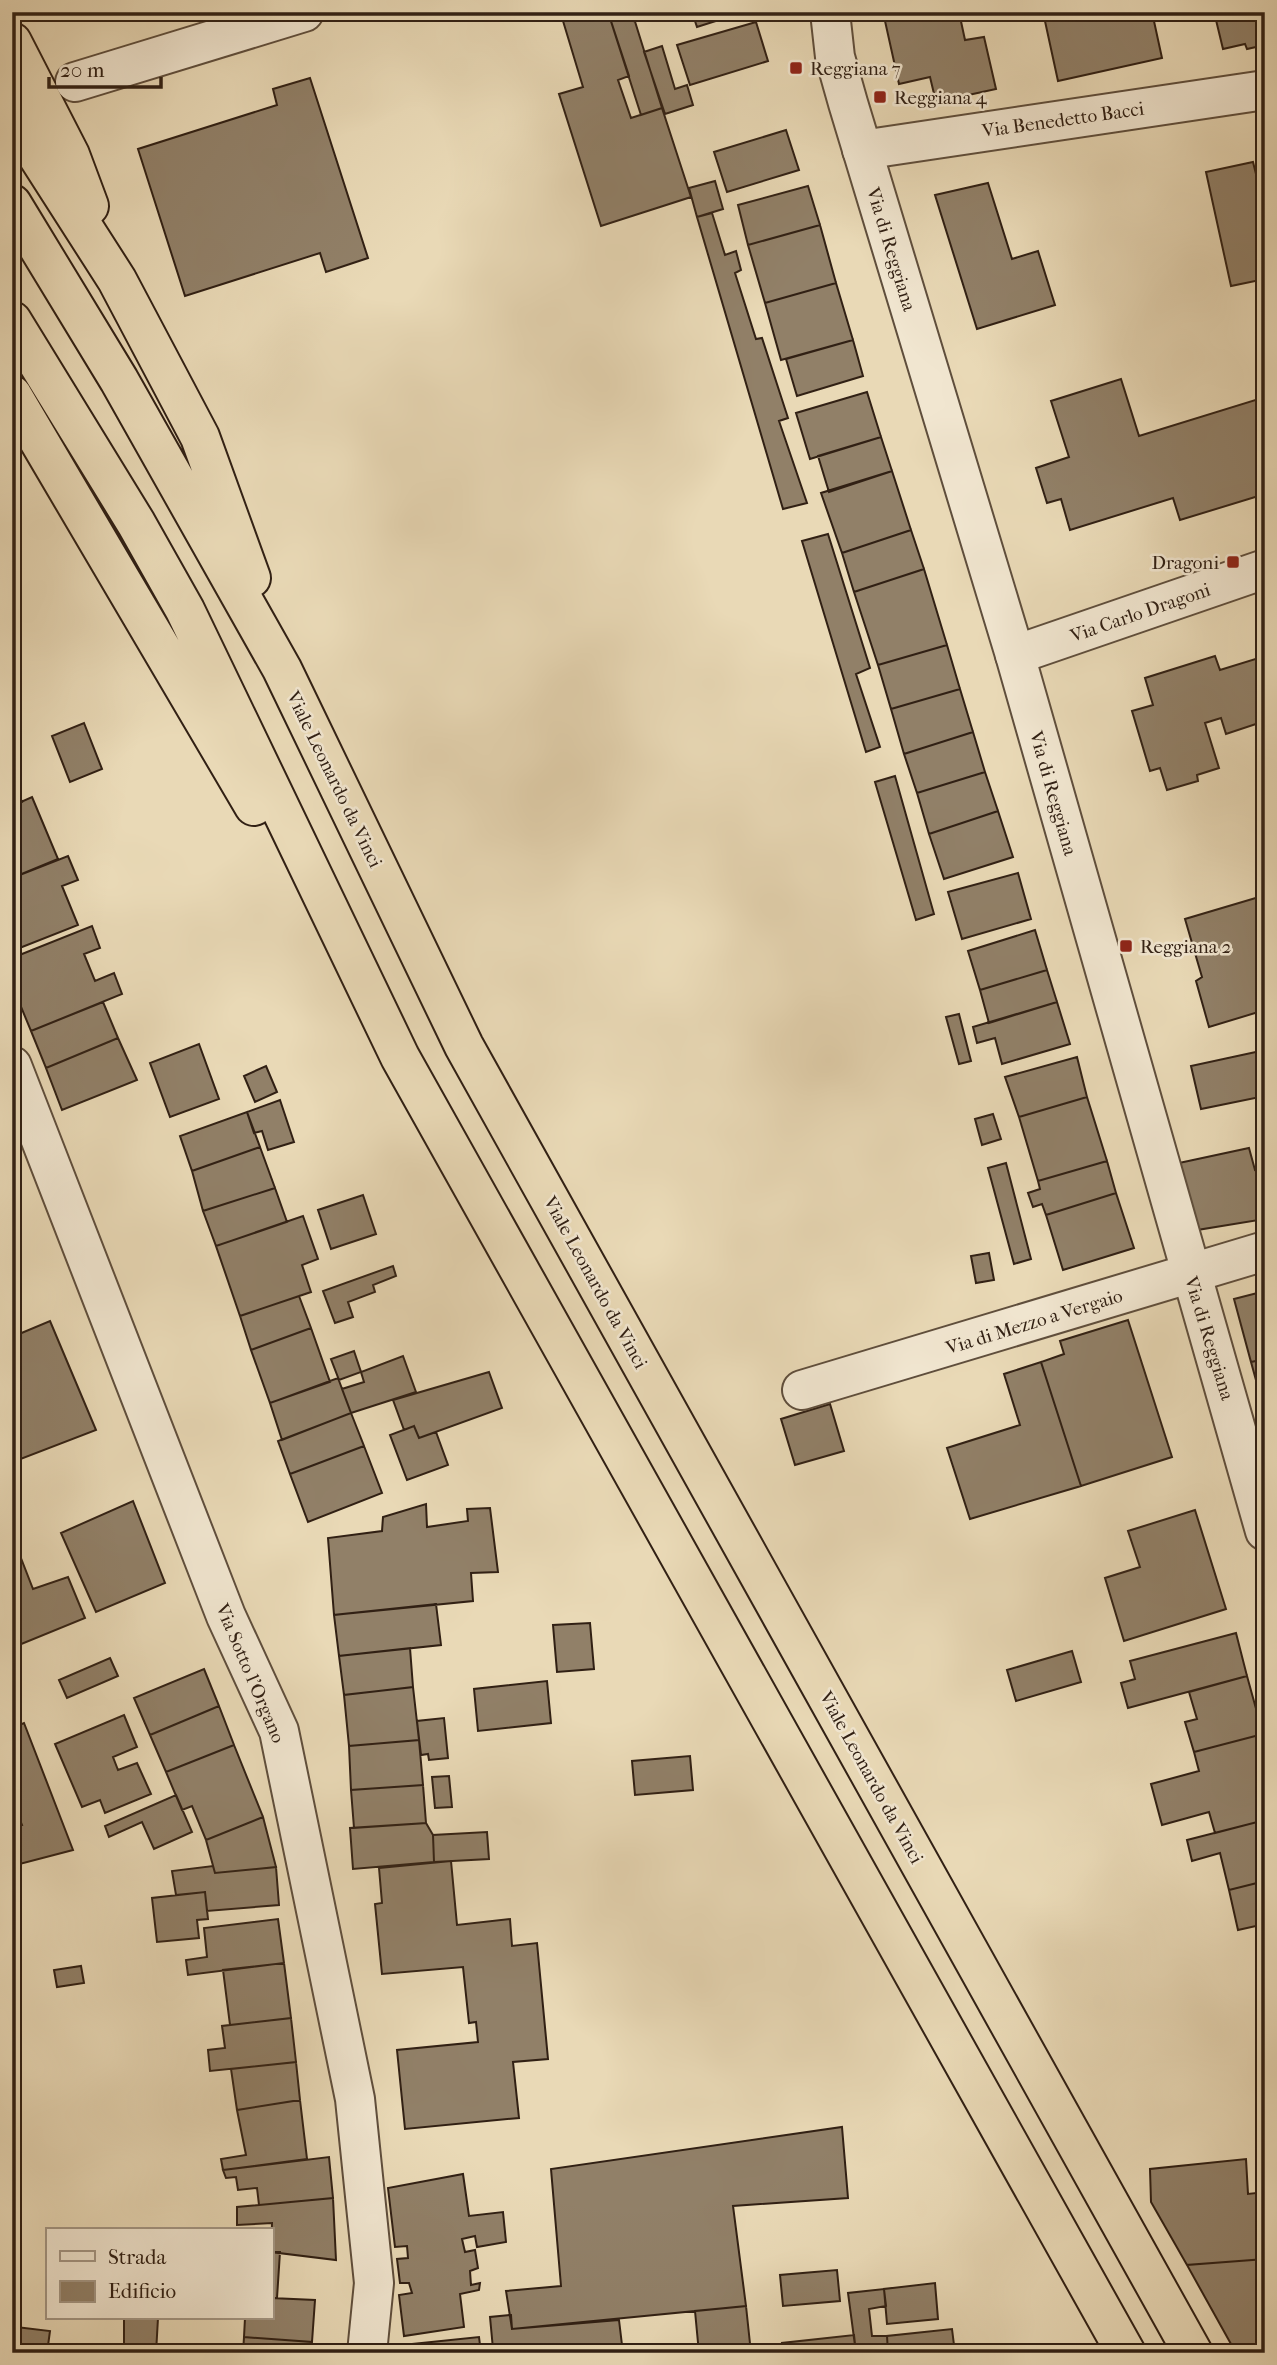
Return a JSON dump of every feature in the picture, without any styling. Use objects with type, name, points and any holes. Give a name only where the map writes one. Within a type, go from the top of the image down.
[{"type":"highway","points":[[12,42],[69,155],[117,280]]},
{"type":"highway","points":[[12,116],[117,280],[211,462],[282,669]]},
{"type":"highway","name":"Viale Leonardo da Vinci","points":[[12,204],[119,380],[282,669],[464,1046],[1193,2353]]},
{"type":"highway","points":[[12,321],[136,523],[185,610],[400,1058]]},
{"type":"highway","points":[[12,395],[400,1058],[1126,2353]]},
{"type":"street","points":[[75,82],[304,12]]},
{"type":"street","name":"Via di Reggiana","points":[[813,12],[835,57]]},
{"type":"street","name":"Via di Reggiana","points":[[830,12],[835,57],[1015,655],[1265,1531]]},
{"type":"street","name":"Via Benedetto Bacci","points":[[862,150],[1265,90]]},
{"type":"street","name":"Via Carlo Dragoni","points":[[1015,655],[1265,569]]},
{"type":"street","name":"Via Sotto l'Organo","points":[[12,1066],[226,1616],[279,1731],[355,2098],[374,2283],[367,2353]]},
{"type":"street","name":"Via di Mezzo a Vergaio","points":[[802,1390],[1265,1251]]},
{"type":"building","points":[[591,12],[608,12],[629,76],[618,80],[631,118],[662,108],[691,197],[601,226],[559,94],[583,87],[563,21]]},
{"type":"building","points":[[608,12],[632,12],[662,108],[641,115]]},
{"type":"building","points":[[632,12],[663,12],[634,21]]},
{"type":"building","points":[[692,12],[744,12],[697,27]]},
{"type":"building","points":[[883,12],[959,12],[965,40],[984,37],[996,89],[936,102],[930,77],[899,84]]},
{"type":"building","points":[[1043,12],[1152,12],[1162,58],[1058,81]]},
{"type":"building","points":[[1247,12],[1265,12],[1265,45],[1247,49],[1245,44],[1223,49],[1216,20]]},
{"type":"building","points":[[756,22],[768,61],[690,85],[677,45]]},
{"type":"building","points":[[662,46],[675,89],[687,85],[693,105],[665,114],[644,52]]},
{"type":"building","points":[[310,78],[368,258],[326,272],[320,253],[185,296],[138,149],[277,105],[273,89]]},
{"type":"building","points":[[786,130],[799,170],[727,192],[714,152]]},
{"type":"building","points":[[1253,162],[1256,174],[1265,172],[1265,279],[1231,286],[1206,172]]},
{"type":"building","points":[[715,181],[723,209],[697,217],[689,188]]},
{"type":"building","points":[[988,183],[1012,259],[1038,251],[1055,305],[977,329],[935,195]]},
{"type":"building","points":[[808,186],[820,225],[748,245],[738,205]]},
{"type":"building","points":[[712,213],[725,255],[736,251],[741,270],[735,273],[756,339],[762,338],[788,418],[779,421],[807,503],[783,509],[697,217]]},
{"type":"building","points":[[820,225],[836,283],[765,303],[748,245]]},
{"type":"building","points":[[836,283],[853,340],[781,360],[765,303]]},
{"type":"building","points":[[853,340],[863,376],[797,396],[786,359]]},
{"type":"building","points":[[1121,379],[1139,436],[1265,397],[1265,494],[1180,520],[1173,498],[1070,530],[1061,499],[1047,503],[1036,468],[1069,457],[1051,401]]},
{"type":"building","points":[[867,392],[881,437],[810,459],[796,413]]},
{"type":"building","points":[[881,437],[892,471],[829,492],[818,456]]},
{"type":"building","points":[[892,471],[911,530],[842,553],[821,493]]},
{"type":"building","points":[[911,530],[924,569],[854,592],[842,553]]},
{"type":"building","points":[[828,534],[870,668],[856,674],[880,747],[866,752],[802,541]]},
{"type":"building","points":[[924,569],[947,645],[878,665],[854,592]]},
{"type":"building","points":[[947,645],[960,689],[891,709],[878,665]]},
{"type":"building","points":[[1215,656],[1220,670],[1265,656],[1265,721],[1226,734],[1221,718],[1205,723],[1219,768],[1197,775],[1198,781],[1167,790],[1160,768],[1150,771],[1132,711],[1153,705],[1145,678]]},
{"type":"building","points":[[960,689],[973,732],[904,754],[891,709]]},
{"type":"building","points":[[12,690],[20,705],[12,709]]},
{"type":"building","points":[[84,723],[102,769],[70,782],[52,736]]},
{"type":"building","points":[[973,732],[985,772],[917,793],[904,754]]},
{"type":"building","points":[[985,772],[998,811],[929,834],[917,793]]},
{"type":"building","points":[[895,776],[934,914],[916,920],[875,782]]},
{"type":"building","points":[[12,778],[22,802],[12,806]]},
{"type":"building","points":[[32,797],[58,859],[12,878],[12,806]]},
{"type":"building","points":[[998,811],[1013,857],[944,879],[929,834]]},
{"type":"building","points":[[68,856],[78,880],[62,886],[78,925],[12,951],[12,878]]},
{"type":"building","points":[[1018,873],[1031,919],[962,939],[948,892]]},
{"type":"building","points":[[1259,897],[1265,917],[1265,1010],[1209,1027],[1196,981],[1202,977],[1185,919]]},
{"type":"building","points":[[92,926],[100,948],[84,954],[95,981],[114,973],[122,994],[31,1031],[12,985],[12,958]]},
{"type":"building","points":[[1035,930],[1047,970],[980,990],[968,951]]},
{"type":"building","points":[[1047,970],[1057,1002],[989,1023],[980,990]]},
{"type":"building","points":[[103,1002],[118,1038],[46,1068],[31,1031]]},
{"type":"building","points":[[1057,1002],[1070,1044],[1002,1064],[995,1038],[977,1043],[973,1027]]},
{"type":"building","points":[[959,1014],[971,1061],[959,1064],[946,1017]]},
{"type":"building","points":[[118,1038],[137,1080],[62,1110],[46,1068]]},
{"type":"building","points":[[199,1044],[219,1099],[170,1117],[150,1063]]},
{"type":"building","points":[[1265,1050],[1265,1096],[1201,1109],[1191,1066]]},
{"type":"building","points":[[1077,1057],[1087,1097],[1019,1117],[1005,1077]]},
{"type":"building","points":[[266,1066],[277,1092],[255,1102],[244,1076]]},
{"type":"building","points":[[1087,1097],[1107,1161],[1038,1181],[1019,1117]]},
{"type":"building","points":[[280,1100],[294,1142],[268,1150],[262,1131],[254,1133],[247,1112]]},
{"type":"building","points":[[247,1112],[260,1147],[192,1171],[180,1136]]},
{"type":"building","points":[[993,1114],[1001,1139],[982,1145],[975,1119]]},
{"type":"building","points":[[260,1147],[275,1188],[203,1211],[192,1171]]},
{"type":"building","points":[[1249,1148],[1255,1170],[1265,1167],[1265,1219],[1197,1230],[1179,1163]]},
{"type":"building","points":[[1107,1161],[1116,1193],[1046,1215],[1042,1204],[1033,1207],[1028,1193],[1040,1189],[1038,1181]]},
{"type":"building","points":[[1006,1163],[1031,1259],[1014,1264],[988,1168]]},
{"type":"building","points":[[275,1188],[287,1222],[216,1246],[203,1211]]},
{"type":"building","points":[[1116,1193],[1134,1248],[1063,1270],[1046,1215]]},
{"type":"building","points":[[363,1195],[376,1234],[331,1249],[318,1210]]},
{"type":"building","points":[[303,1216],[318,1259],[302,1265],[311,1292],[240,1316],[216,1246]]},
{"type":"building","points":[[989,1253],[994,1280],[976,1283],[971,1256]]},
{"type":"building","points":[[393,1266],[396,1276],[373,1285],[375,1292],[348,1302],[353,1317],[335,1323],[323,1291]]},
{"type":"building","points":[[1265,1291],[1265,1359],[1251,1362],[1234,1299]]},
{"type":"building","points":[[299,1296],[311,1328],[251,1350],[240,1316]]},
{"type":"building","points":[[1128,1320],[1172,1457],[1081,1486],[1041,1362],[1064,1354],[1060,1341]]},
{"type":"building","points":[[50,1321],[96,1430],[18,1460],[12,1444],[12,1337]]},
{"type":"building","points":[[311,1328],[330,1382],[270,1403],[251,1350]]},
{"type":"building","points":[[354,1351],[361,1372],[339,1380],[331,1359]]},
{"type":"building","points":[[403,1356],[416,1392],[351,1413],[342,1389],[364,1382],[361,1372]]},
{"type":"building","points":[[1265,1359],[1265,1401],[1262,1402],[1251,1362]]},
{"type":"building","points":[[1041,1362],[1081,1486],[970,1519],[947,1448],[1020,1425],[1004,1374]]},
{"type":"building","points":[[489,1372],[502,1408],[419,1438],[414,1426],[404,1430],[393,1400]]},
{"type":"building","points":[[338,1378],[351,1413],[282,1440],[270,1403]]},
{"type":"building","points":[[830,1404],[844,1451],[795,1465],[781,1419]]},
{"type":"building","points":[[351,1413],[364,1446],[290,1474],[278,1441]]},
{"type":"building","points":[[414,1426],[419,1438],[436,1432],[448,1465],[407,1480],[390,1435]]},
{"type":"building","points":[[364,1446],[382,1493],[308,1522],[290,1474]]},
{"type":"building","points":[[133,1501],[165,1583],[96,1612],[61,1533]]},
{"type":"building","points":[[426,1504],[427,1527],[468,1521],[467,1509],[490,1508],[498,1572],[471,1573],[473,1601],[334,1615],[328,1538],[382,1531],[383,1517]]},
{"type":"building","points":[[1195,1510],[1226,1609],[1124,1641],[1105,1578],[1140,1567],[1128,1531]]},
{"type":"building","points":[[12,1535],[33,1589],[68,1577],[85,1618],[14,1647]]},
{"type":"building","points":[[436,1604],[441,1645],[339,1656],[334,1615]]},
{"type":"building","points":[[590,1623],[594,1669],[557,1672],[553,1625]]},
{"type":"building","points":[[1236,1633],[1247,1676],[1128,1708],[1121,1683],[1135,1679],[1130,1661]]},
{"type":"building","points":[[410,1648],[413,1687],[344,1695],[339,1656]]},
{"type":"building","points":[[1072,1651],[1081,1682],[1016,1701],[1007,1670]]},
{"type":"building","points":[[110,1658],[118,1676],[67,1698],[59,1680]]},
{"type":"building","points":[[204,1669],[219,1706],[150,1735],[134,1698]]},
{"type":"building","points":[[1247,1676],[1263,1734],[1194,1752],[1185,1722],[1197,1719],[1189,1692]]},
{"type":"building","points":[[547,1681],[551,1723],[478,1731],[474,1689]]},
{"type":"building","points":[[413,1687],[419,1740],[349,1746],[344,1695]]},
{"type":"building","points":[[219,1706],[234,1745],[166,1772],[150,1735]]},
{"type":"building","points":[[124,1715],[137,1747],[113,1757],[118,1770],[137,1763],[151,1794],[105,1813],[100,1800],[82,1807],[55,1744]]},
{"type":"building","points":[[444,1718],[448,1758],[429,1760],[428,1754],[421,1755],[417,1721]]},
{"type":"building","points":[[24,1723],[73,1850],[12,1866],[12,1827],[22,1825],[12,1800],[12,1728]]},
{"type":"building","points":[[1263,1734],[1265,1820],[1215,1833],[1209,1812],[1162,1825],[1151,1784],[1199,1771],[1194,1752]]},
{"type":"building","points":[[419,1740],[423,1785],[351,1790],[349,1746]]},
{"type":"building","points":[[234,1745],[263,1817],[206,1840],[192,1806],[182,1810],[166,1772]]},
{"type":"building","points":[[690,1756],[693,1790],[635,1795],[632,1761]]},
{"type":"building","points":[[449,1776],[452,1807],[435,1808],[432,1777]]},
{"type":"building","points":[[423,1785],[426,1823],[354,1828],[351,1790]]},
{"type":"building","points":[[176,1795],[192,1832],[154,1849],[142,1822],[109,1837],[105,1826]]},
{"type":"building","points":[[263,1817],[276,1867],[215,1873],[206,1840]]},
{"type":"building","points":[[1265,1820],[1265,1881],[1229,1890],[1220,1853],[1192,1861],[1187,1840]]},
{"type":"building","points":[[426,1823],[433,1835],[434,1862],[353,1869],[350,1828]]},
{"type":"building","points":[[487,1832],[489,1859],[434,1862],[433,1835]]},
{"type":"building","points":[[451,1861],[457,1925],[510,1919],[512,1946],[537,1943],[548,2059],[513,2062],[519,2118],[405,2129],[397,2050],[478,2042],[476,2022],[469,2023],[463,1967],[382,1974],[375,1904],[382,1903],[379,1868]]},
{"type":"building","points":[[213,1866],[215,1873],[276,1867],[279,1905],[207,1911],[205,1892],[176,1895],[172,1871]]},
{"type":"building","points":[[1265,1881],[1265,1924],[1238,1930],[1229,1890]]},
{"type":"building","points":[[205,1892],[208,1919],[197,1920],[199,1938],[157,1942],[152,1898]]},
{"type":"building","points":[[278,1919],[284,1963],[188,1975],[186,1960],[207,1957],[204,1928]]},
{"type":"building","points":[[284,1963],[291,2018],[230,2025],[223,1970]]},
{"type":"building","points":[[81,1966],[84,1983],[57,1987],[54,1970]]},
{"type":"building","points":[[291,2018],[296,2062],[210,2071],[208,2050],[225,2048],[222,2026]]},
{"type":"building","points":[[296,2062],[300,2100],[237,2110],[231,2069]]},
{"type":"building","points":[[300,2100],[307,2159],[223,2170],[221,2159],[246,2155],[237,2110]]},
{"type":"building","points":[[842,2127],[848,2198],[733,2206],[746,2306],[512,2329],[506,2291],[561,2286],[551,2169]]},
{"type":"building","points":[[329,2157],[333,2198],[259,2205],[257,2188],[238,2190],[236,2177],[226,2178],[223,2170]]},
{"type":"building","points":[[1246,2159],[1248,2194],[1265,2192],[1265,2259],[1187,2265],[1151,2202],[1150,2169]]},
{"type":"building","points":[[463,2174],[469,2216],[503,2212],[506,2242],[477,2247],[475,2236],[462,2239],[465,2252],[475,2250],[478,2268],[470,2271],[471,2285],[480,2283],[479,2290],[460,2294],[464,2327],[404,2336],[399,2295],[412,2293],[409,2283],[400,2283],[397,2259],[408,2258],[407,2246],[395,2247],[388,2188]]},
{"type":"building","points":[[333,2198],[336,2260],[273,2252],[272,2223],[237,2225],[237,2207]]},
{"type":"building","points":[[273,2252],[280,2252],[277,2298],[273,2298]]},
{"type":"building","points":[[1265,2259],[1265,2353],[1236,2353],[1187,2265]]},
{"type":"building","points":[[837,2270],[840,2301],[783,2306],[780,2275]]},
{"type":"building","points":[[935,2283],[938,2319],[887,2324],[884,2289]]},
{"type":"building","points":[[884,2289],[886,2306],[869,2309],[872,2336],[887,2336],[888,2353],[856,2353],[848,2293]]},
{"type":"building","points":[[273,2298],[315,2300],[312,2342],[244,2337],[245,2320],[273,2320]]},
{"type":"building","points":[[746,2306],[751,2353],[699,2353],[695,2311]]},
{"type":"building","points":[[511,2315],[512,2329],[619,2320],[622,2345],[537,2353],[513,2353],[513,2347],[493,2349],[490,2317]]},
{"type":"building","points":[[124,2320],[158,2320],[156,2353],[124,2353]]},
{"type":"building","points":[[16,2327],[50,2331],[47,2353],[12,2353]]},
{"type":"building","points":[[952,2329],[955,2353],[888,2353],[887,2336]]},
{"type":"building","points":[[854,2335],[856,2353],[783,2353],[782,2343]]},
{"type":"building","points":[[244,2337],[312,2342],[311,2353],[243,2353]]},
{"type":"building","points":[[479,2337],[481,2353],[374,2353],[374,2348]]},
{"type":"place","name":"Reggiana 7","points":[[796,68]]},
{"type":"place","name":"Reggiana 4","points":[[880,97]]},
{"type":"place","name":"Dragoni","points":[[1233,562]]},
{"type":"place","name":"Reggiana 2","points":[[1126,946]]}]
